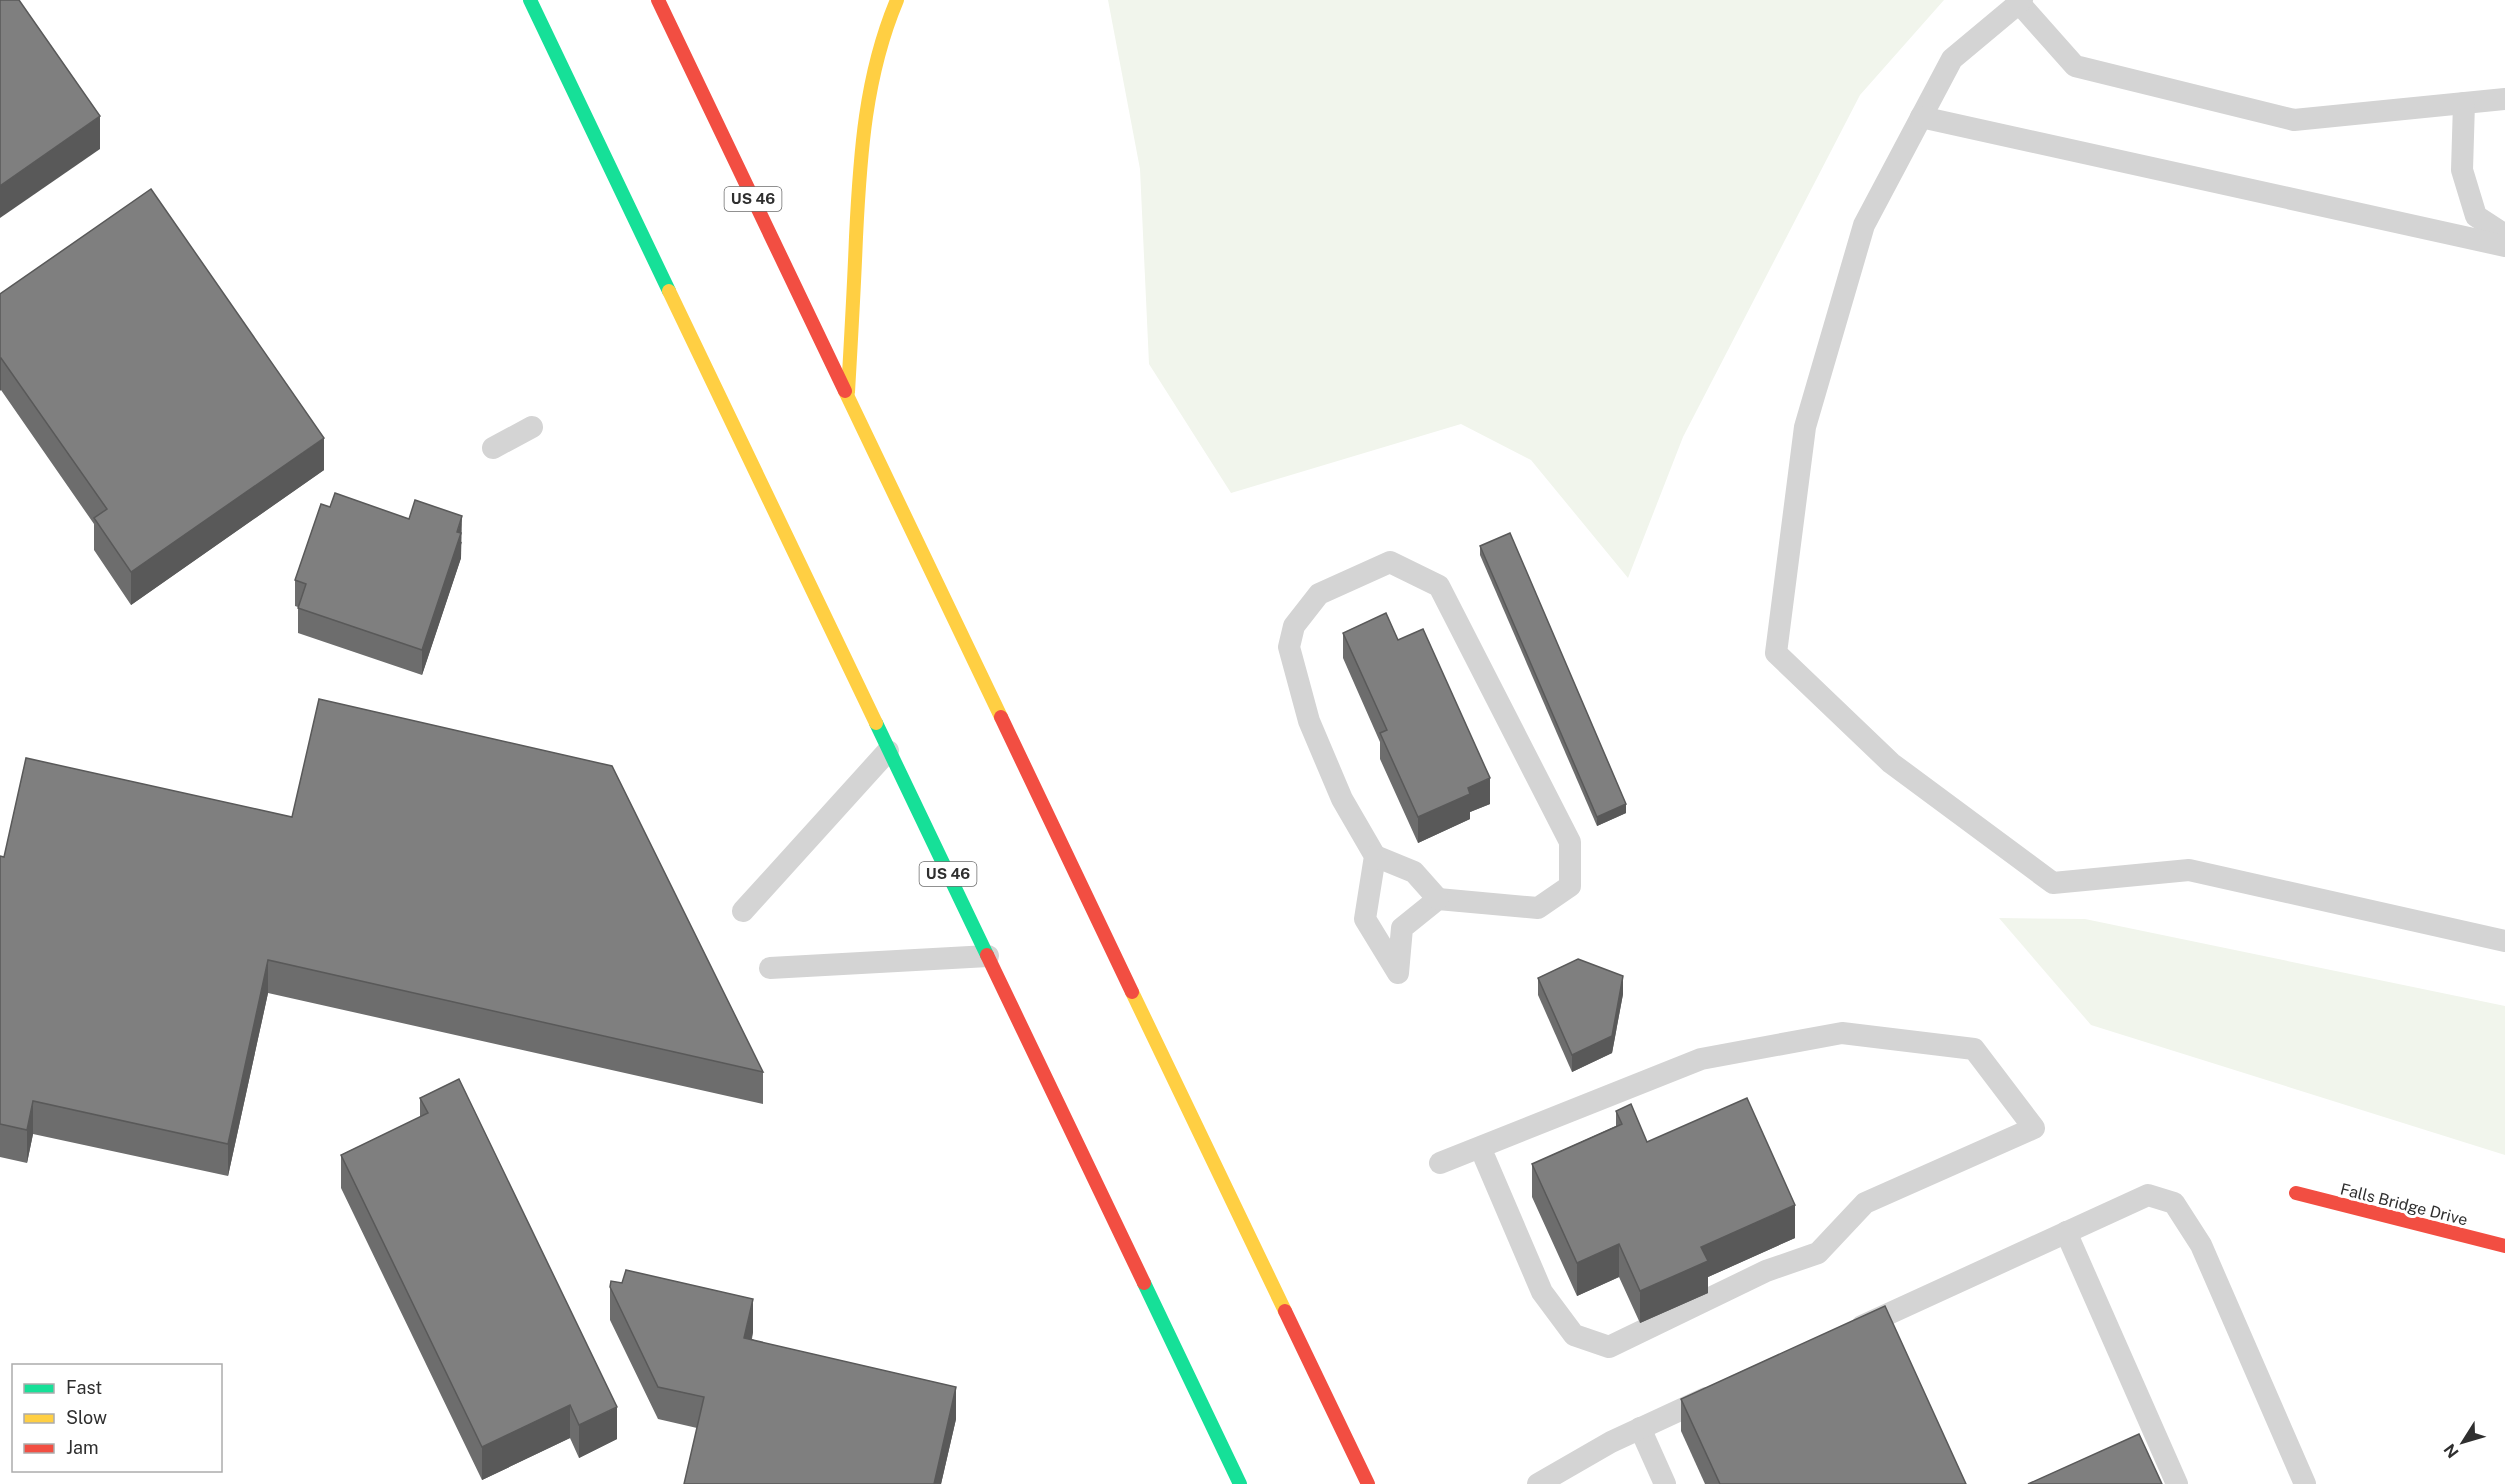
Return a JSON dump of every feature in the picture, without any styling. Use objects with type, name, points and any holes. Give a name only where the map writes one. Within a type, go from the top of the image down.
[{"type":"main road","name":"US 46","points":[[530,0],[1240,1484]]},
{"type":"main road","name":"US 46","points":[[658,0],[1368,1484]]},
{"type":"main road","points":[[848,397],[858,192],[865,116],[876,59],[897,0]]},
{"type":"main road","name":"Falls Bridge Drive","points":[[2296,1193],[2505,1246]]},
{"type":"lane","points":[[2505,99],[2294,120],[2075,66],[2021,1],[1952,59],[1864,225],[1805,427],[1776,653],[1891,763],[2053,883],[2189,870],[2505,941]]},
{"type":"lane","points":[[2464,103],[2462,170],[2467,188],[2476,216],[2505,235]]},
{"type":"lane","points":[[1921,117],[2505,246]]},
{"type":"lane","points":[[493,448],[532,427]]},
{"type":"lane","points":[[1390,562],[1439,586],[1570,842],[1570,886],[1538,908],[1438,899],[1414,872],[1375,856],[1342,799],[1309,721],[1289,647],[1294,626],[1319,594],[1390,562]]},
{"type":"lane","points":[[743,912],[888,751]]},
{"type":"lane","points":[[1375,856],[1365,919],[1398,973],[1402,928],[1438,899]]},
{"type":"lane","points":[[771,968],[988,956]]},
{"type":"lane","points":[[1440,1164],[1480,1147],[1701,1059],[1842,1033],[1974,1049],[2034,1128],[1865,1203],[1818,1253],[1766,1271],[1609,1347],[1574,1335],[1542,1292],[1480,1147]]},
{"type":"lane","points":[[1842,1335],[2148,1195],[2174,1203],[2201,1245],[2305,1484]]},
{"type":"lane","points":[[2066,1232],[2177,1484]]},
{"type":"lane","points":[[1538,1484],[1611,1442],[1725,1389]]},
{"type":"lane","points":[[1640,1428],[1665,1484]]},
{"type":"shaded area","points":[[1108,0],[1944,0],[1860,95],[1683,437],[1628,578],[1531,460],[1461,424],[1231,493],[1149,364],[1140,169]]},
{"type":"shaded area","points":[[1999,918],[2085,919],[2505,1006],[2505,1155],[2091,1025]]},
{"type":"building","points":[[0,0],[19,0],[100,116],[0,186]]},
{"type":"building","points":[[151,189],[324,438],[131,572],[94,518],[107,509],[0,358],[0,294]]},
{"type":"building","points":[[335,493],[409,519],[415,500],[462,516],[457,532],[461,533],[422,650],[298,608],[306,584],[295,580],[321,504],[330,507]]},
{"type":"building","points":[[1510,533],[1626,804],[1597,817],[1480,546]]},
{"type":"building","points":[[1386,613],[1398,640],[1423,629],[1490,778],[1468,788],[1470,794],[1418,817],[1380,733],[1387,730],[1343,633]]},
{"type":"building","points":[[319,699],[612,766],[763,1072],[268,960],[228,1144],[33,1101],[27,1130],[0,1124],[0,856],[4,857],[26,758],[292,817]]},
{"type":"building","points":[[1578,959],[1623,976],[1612,1036],[1572,1055],[1538,978]]},
{"type":"building","points":[[459,1079],[617,1407],[579,1425],[570,1405],[482,1447],[341,1155],[428,1113],[420,1098]]},
{"type":"building","points":[[1747,1098],[1795,1205],[1701,1247],[1708,1261],[1640,1291],[1619,1244],[1577,1263],[1532,1164],[1622,1124],[1616,1111],[1631,1104],[1647,1142]]},
{"type":"building","points":[[626,1270],[753,1299],[744,1338],[956,1387],[934,1484],[684,1484],[704,1397],[658,1387],[610,1287],[611,1281],[622,1283]]},
{"type":"building","points":[[1885,1306],[1966,1484],[1720,1484],[1681,1399]]},
{"type":"building","points":[[2139,1434],[2162,1484],[2028,1484]]},
{"type":"traffic: fast","points":[[530,0],[669,291]]},
{"type":"traffic: fast","points":[[876,723],[987,955]]},
{"type":"traffic: fast","points":[[1144,1283],[1240,1484]]},
{"type":"traffic: slow","points":[[848,392],[862,146],[871,87],[886,29],[897,0]]},
{"type":"traffic: slow","points":[[669,291],[876,723]]},
{"type":"traffic: slow","points":[[845,391],[1001,717]]},
{"type":"traffic: slow","points":[[1132,992],[1285,1311]]},
{"type":"traffic: jam","points":[[658,0],[845,391]]},
{"type":"traffic: jam","points":[[1001,717],[1132,992]]},
{"type":"traffic: jam","points":[[987,955],[1144,1283]]},
{"type":"traffic: jam","points":[[2296,1193],[2505,1246]]},
{"type":"traffic: jam","points":[[1285,1311],[1368,1484]]}]
